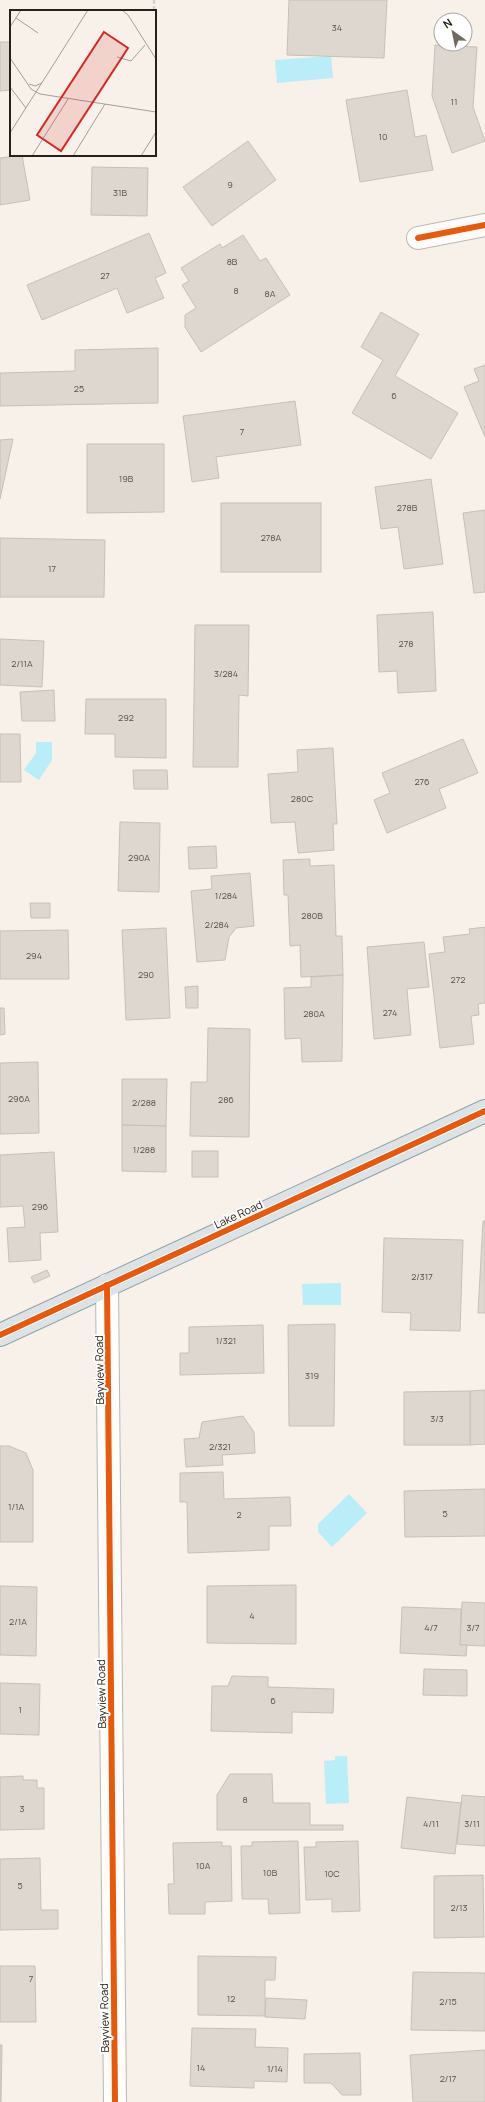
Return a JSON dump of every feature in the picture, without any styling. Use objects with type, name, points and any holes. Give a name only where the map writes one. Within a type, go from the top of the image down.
[{"type":"main road","name":"Lake Road","points":[[0,1335],[485,1111]]},
{"type":"street","points":[[418,238],[485,225]]},
{"type":"street","name":"Bayview Road","points":[[107,1285],[115,2102]]},
{"type":"water","points":[[331,56],[333,78],[277,83],[275,60]]},
{"type":"water","points":[[36,742],[52,742],[52,760],[39,780],[24,770],[36,753]]},
{"type":"water","points":[[341,1283],[341,1305],[303,1305],[302,1284]]},
{"type":"water","points":[[349,1494],[367,1513],[332,1547],[318,1532],[318,1524]]},
{"type":"water","points":[[335,1756],[347,1756],[349,1803],[326,1804],[324,1761],[335,1760]]},
{"type":"building","points":[[289,0],[387,0],[384,58],[287,55]]},
{"type":"building","points":[[0,42],[10,42],[10,90],[0,91]]},
{"type":"building","points":[[473,47],[477,47],[473,107],[485,141],[452,153],[432,96],[435,52],[473,52]]},
{"type":"building","points":[[407,90],[415,137],[426,135],[433,170],[360,182],[346,100]]},
{"type":"building","points":[[248,141],[276,180],[212,226],[183,187]]},
{"type":"building","points":[[22,156],[30,200],[0,205],[0,158]]},
{"type":"building","points":[[92,167],[148,168],[147,216],[91,215]]},
{"type":"building","points":[[149,233],[166,273],[155,278],[164,298],[127,313],[117,288],[42,320],[27,285]]},
{"type":"building","points":[[243,235],[260,261],[266,258],[290,295],[201,352],[185,327],[185,315],[196,308],[182,285],[189,281],[181,268],[220,244],[222,248]]},
{"type":"building","points":[[381,312],[419,334],[395,376],[458,413],[431,459],[352,413],[383,360],[361,347]]},
{"type":"building","points":[[158,348],[158,403],[0,406],[0,373],[75,371],[75,350]]},
{"type":"building","points":[[485,365],[485,437],[464,387],[479,381],[474,369]]},
{"type":"building","points":[[295,401],[301,445],[216,457],[219,478],[192,482],[183,416]]},
{"type":"building","points":[[13,439],[0,499],[0,440]]},
{"type":"building","points":[[87,444],[164,444],[164,512],[87,513]]},
{"type":"building","points":[[431,479],[443,564],[404,569],[398,527],[381,529],[375,487]]},
{"type":"building","points":[[221,503],[321,503],[321,572],[221,572]]},
{"type":"building","points":[[485,510],[485,592],[474,593],[463,513]]},
{"type":"building","points":[[0,538],[105,540],[104,597],[0,597]]},
{"type":"building","points":[[433,612],[436,691],[398,693],[397,671],[379,672],[377,615]]},
{"type":"building","points":[[195,625],[249,625],[248,696],[239,695],[238,767],[193,767]]},
{"type":"building","points":[[0,639],[44,641],[42,687],[0,685]]},
{"type":"building","points":[[54,690],[55,721],[22,721],[20,692]]},
{"type":"building","points":[[86,699],[166,699],[166,758],[115,757],[115,734],[85,734]]},
{"type":"building","points":[[0,734],[20,734],[21,782],[0,782]]},
{"type":"building","points":[[463,739],[478,773],[439,789],[446,808],[387,833],[374,800],[390,793],[382,773]]},
{"type":"building","points":[[333,748],[337,824],[333,824],[334,850],[298,853],[295,822],[271,823],[268,774],[298,772],[297,750]]},
{"type":"building","points":[[133,770],[167,770],[168,789],[134,789]]},
{"type":"building","points":[[120,822],[160,823],[159,892],[118,891]]},
{"type":"building","points":[[216,846],[217,868],[189,869],[188,847]]},
{"type":"building","points":[[310,859],[310,866],[334,865],[336,936],[342,936],[343,975],[301,977],[300,945],[290,946],[288,895],[284,895],[283,860]]},
{"type":"building","points":[[250,873],[254,926],[236,928],[229,937],[225,960],[197,962],[191,891],[212,889],[211,876]]},
{"type":"building","points":[[30,903],[50,903],[50,918],[31,918]]},
{"type":"building","points":[[485,927],[485,1003],[478,1004],[479,1015],[471,1016],[474,1044],[440,1048],[429,954],[445,952],[443,937],[470,934],[469,929]]},
{"type":"building","points":[[166,928],[170,1018],[126,1020],[122,930]]},
{"type":"building","points":[[68,930],[69,979],[0,979],[0,931]]},
{"type":"building","points":[[424,942],[429,987],[407,989],[411,1035],[374,1039],[367,947]]},
{"type":"building","points":[[343,975],[342,1061],[302,1062],[301,1038],[285,1039],[284,988],[311,987],[311,977]]},
{"type":"building","points":[[198,986],[198,1008],[186,1008],[185,987]]},
{"type":"building","points":[[0,1008],[4,1008],[5,1034],[0,1035]]},
{"type":"building","points":[[208,1028],[250,1029],[249,1137],[190,1136],[191,1082],[207,1082]]},
{"type":"building","points":[[38,1062],[39,1133],[0,1134],[0,1063]]},
{"type":"building","points":[[122,1079],[167,1079],[166,1126],[122,1125]]},
{"type":"building","points":[[122,1125],[166,1126],[166,1172],[122,1171]]},
{"type":"building","points":[[192,1151],[218,1151],[218,1177],[192,1177]]},
{"type":"building","points":[[54,1152],[58,1232],[40,1233],[41,1260],[9,1262],[7,1228],[25,1227],[23,1206],[0,1207],[0,1155]]},
{"type":"building","points":[[483,1221],[485,1221],[485,1313],[478,1313]]},
{"type":"building","points":[[384,1238],[463,1240],[460,1331],[410,1330],[411,1313],[382,1312]]},
{"type":"building","points":[[47,1270],[50,1276],[34,1283],[31,1277]]},
{"type":"building","points":[[335,1324],[334,1426],[289,1426],[288,1325]]},
{"type":"building","points":[[263,1325],[264,1373],[180,1375],[180,1353],[189,1353],[189,1327]]},
{"type":"building","points":[[485,1390],[485,1444],[470,1445],[470,1391]]},
{"type":"building","points":[[470,1391],[470,1445],[404,1445],[404,1392]]},
{"type":"building","points":[[243,1416],[254,1432],[255,1453],[222,1455],[223,1465],[186,1467],[184,1439],[199,1438],[202,1422]]},
{"type":"building","points":[[0,1446],[9,1446],[26,1453],[33,1470],[33,1542],[0,1542]]},
{"type":"building","points":[[223,1472],[224,1499],[290,1497],[291,1526],[269,1526],[269,1550],[188,1553],[187,1502],[180,1502],[180,1473]]},
{"type":"building","points":[[485,1489],[485,1536],[405,1537],[404,1491]]},
{"type":"building","points":[[296,1585],[296,1644],[207,1643],[207,1586]]},
{"type":"building","points":[[0,1586],[37,1587],[36,1656],[0,1655]]},
{"type":"building","points":[[462,1602],[485,1603],[485,1646],[460,1645]]},
{"type":"building","points":[[402,1607],[461,1609],[460,1645],[467,1645],[466,1656],[400,1653]]},
{"type":"building","points":[[424,1669],[467,1670],[467,1696],[423,1695]]},
{"type":"building","points":[[232,1676],[268,1677],[268,1687],[334,1689],[333,1713],[292,1712],[292,1733],[211,1731],[212,1686],[228,1686]]},
{"type":"building","points":[[0,1683],[40,1684],[39,1735],[0,1734]]},
{"type":"building","points":[[230,1774],[272,1774],[273,1803],[310,1803],[310,1825],[343,1825],[343,1830],[217,1830],[217,1795]]},
{"type":"building","points":[[23,1776],[23,1780],[37,1780],[37,1788],[44,1788],[44,1829],[0,1830],[0,1777]]},
{"type":"building","points":[[462,1795],[485,1797],[485,1846],[457,1844]]},
{"type":"building","points":[[407,1797],[461,1803],[455,1854],[401,1848]]},
{"type":"building","points":[[298,1841],[300,1913],[269,1914],[268,1899],[242,1899],[241,1846],[252,1846],[252,1842]]},
{"type":"building","points":[[358,1841],[360,1911],[332,1912],[332,1899],[306,1900],[304,1847],[316,1847],[316,1842]]},
{"type":"building","points":[[222,1842],[222,1846],[231,1846],[232,1901],[205,1902],[205,1914],[169,1914],[168,1884],[174,1884],[173,1843]]},
{"type":"building","points":[[40,1858],[41,1910],[58,1910],[58,1929],[0,1930],[0,1859]]},
{"type":"building","points":[[483,1875],[484,1937],[434,1938],[434,1876]]},
{"type":"building","points":[[198,1956],[276,1957],[275,1980],[265,1980],[265,2016],[198,2015]]},
{"type":"building","points":[[0,1966],[35,1966],[36,2022],[0,2022]]},
{"type":"building","points":[[413,1972],[485,1973],[485,2031],[411,2030]]},
{"type":"building","points":[[266,1998],[307,2000],[305,2019],[265,2017]]},
{"type":"building","points":[[192,2028],[256,2029],[255,2047],[288,2048],[287,2082],[254,2081],[254,2088],[190,2086]]},
{"type":"building","points":[[0,2045],[2,2045],[1,2102],[0,2102]]},
{"type":"building","points":[[485,2050],[485,2102],[413,2102],[410,2055]]},
{"type":"building","points":[[360,2053],[361,2095],[342,2095],[331,2083],[304,2083],[304,2054]]},
{"type":"cycle path","points":[[418,238],[485,225]]},
{"type":"cycle path","points":[[0,1335],[485,1111]]},
{"type":"cycle path","points":[[107,1285],[115,2102]]}]
